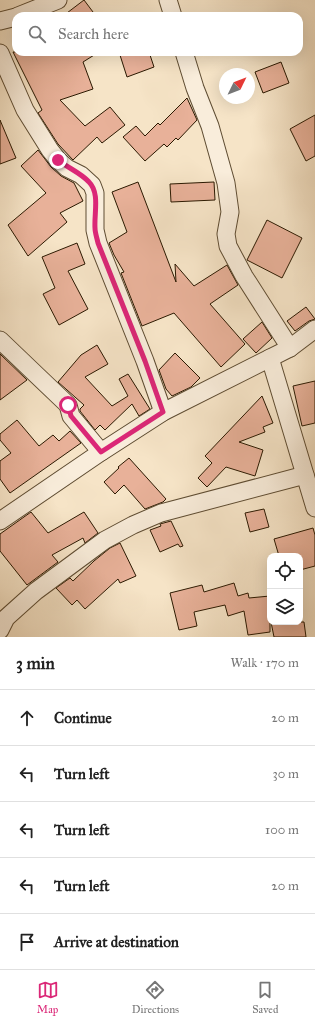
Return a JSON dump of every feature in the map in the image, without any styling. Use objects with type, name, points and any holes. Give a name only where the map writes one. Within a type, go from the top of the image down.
[{"type":"street","points":[[27,12],[58,0]]},
{"type":"street","points":[[168,0],[172,12]]},
{"type":"street","points":[[0,21],[12,17]]},
{"type":"street","points":[[0,53],[25,110],[50,150],[67,168],[81,175],[92,185],[95,193],[95,230],[98,243],[145,361],[163,412]]},
{"type":"street","points":[[185,56],[195,88],[210,126],[226,183],[230,212],[226,234],[228,246],[244,276],[290,348]]},
{"type":"street","points":[[0,521],[101,452],[163,412],[290,348],[315,329]]},
{"type":"street","points":[[0,340],[68,405],[71,416],[101,452]]},
{"type":"street","points":[[270,358],[315,508]]},
{"type":"street","points":[[0,630],[6,618],[36,591],[105,540],[133,525],[161,513],[305,475]]},
{"type":"building","points":[[84,0],[93,12],[68,12]]},
{"type":"building","points":[[15,56],[93,56],[83,62],[93,89],[60,100],[85,126],[110,107],[125,125],[102,143],[97,137],[73,160],[58,144],[38,113],[42,110]]},
{"type":"building","points":[[120,56],[150,56],[154,67],[127,77]]},
{"type":"building","points":[[281,62],[289,83],[263,93],[255,72]]},
{"type":"building","points":[[187,98],[197,120],[178,140],[176,138],[167,147],[164,144],[145,161],[123,137],[136,126],[145,136],[158,123],[160,125]]},
{"type":"building","points":[[315,115],[315,156],[306,161],[290,129]]},
{"type":"building","points":[[0,120],[16,158],[0,164]]},
{"type":"building","points":[[38,150],[51,167],[61,176],[74,183],[83,201],[60,213],[67,222],[28,256],[8,225],[46,193],[21,166]]},
{"type":"building","points":[[138,182],[176,282],[175,264],[194,286],[227,265],[238,285],[210,304],[245,344],[221,367],[174,313],[142,326],[121,273],[124,272],[109,243],[127,232],[112,192]]},
{"type":"building","points":[[214,182],[215,200],[171,202],[170,184]]},
{"type":"building","points":[[267,220],[302,238],[282,278],[247,260]]},
{"type":"building","points":[[77,243],[85,264],[68,271],[88,309],[59,325],[43,294],[55,288],[42,257]]},
{"type":"building","points":[[306,307],[315,319],[309,321],[295,331],[287,321]]},
{"type":"building","points":[[262,322],[272,338],[256,353],[243,339]]},
{"type":"building","points":[[97,345],[108,364],[85,377],[112,406],[128,396],[119,379],[128,374],[150,409],[139,416],[132,404],[105,430],[100,425],[95,430],[80,411],[84,405],[58,382],[81,355]]},
{"type":"building","points":[[175,353],[200,378],[191,387],[172,396],[166,389],[159,370]]},
{"type":"building","points":[[0,354],[27,380],[0,400]]},
{"type":"building","points":[[315,381],[315,423],[302,426],[293,386]]},
{"type":"building","points":[[262,396],[273,423],[263,427],[265,432],[239,442],[263,450],[255,476],[226,467],[207,487],[198,478],[212,463],[205,456]]},
{"type":"building","points":[[17,420],[39,446],[53,435],[59,441],[70,431],[81,443],[10,493],[0,479],[0,461],[11,453],[0,440],[0,434]]},
{"type":"building","points":[[129,458],[166,499],[163,502],[145,509],[124,485],[115,494],[104,482]]},
{"type":"building","points":[[264,509],[269,527],[250,532],[245,513]]},
{"type":"building","points":[[31,512],[48,533],[84,512],[98,533],[85,543],[83,538],[52,555],[58,562],[27,585],[0,551],[0,534]]},
{"type":"building","points":[[171,521],[183,546],[180,547],[178,544],[160,552],[150,530],[161,526],[160,524]]},
{"type":"building","points":[[313,528],[315,535],[315,566],[303,569],[303,553],[278,553],[274,539]]},
{"type":"building","points":[[120,543],[136,576],[120,583],[118,579],[85,609],[77,600],[72,605],[56,588],[70,578],[73,581],[110,548]]},
{"type":"building","points":[[234,583],[238,596],[248,593],[249,598],[267,596],[267,625],[270,625],[270,632],[248,635],[244,611],[228,616],[225,605],[194,612],[197,626],[179,630],[170,593],[202,585],[204,592]]},
{"type":"building","points":[[304,622],[306,637],[274,637],[272,625],[303,625]]},
{"type":"route","points":[[58,160],[67,168],[81,175],[92,185],[95,193],[95,230],[98,243],[145,361],[163,412],[101,452],[71,416],[68,410],[68,405]]}]
